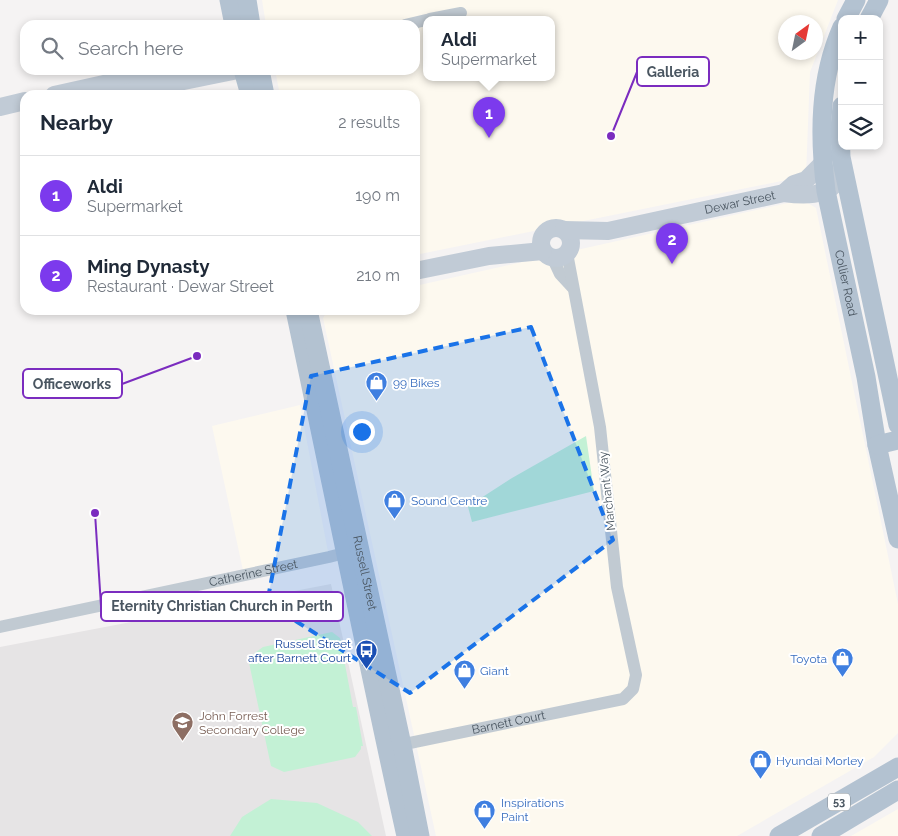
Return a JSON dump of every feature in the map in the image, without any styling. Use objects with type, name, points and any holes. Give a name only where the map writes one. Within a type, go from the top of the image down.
[{"type":"main road","points":[[229,0],[233,20]]},
{"type":"main road","points":[[247,0],[251,20]]},
{"type":"main road","points":[[848,15],[856,0]]},
{"type":"main road","points":[[872,15],[879,0]]},
{"type":"main road","name":"Collier Road","points":[[838,36],[826,73],[822,112],[822,164],[826,191],[866,377],[885,454],[898,539]]},
{"type":"main road","points":[[244,75],[249,90]]},
{"type":"main road","points":[[261,75],[264,90]]},
{"type":"main road","name":"Collier Road","points":[[841,150],[842,164],[898,425]]},
{"type":"main road","name":"Russell Street","points":[[307,315],[352,551],[395,746],[420,836]]},
{"type":"main road","points":[[885,454],[898,440]]},
{"type":"main road","name":"Russell Street","points":[[395,746],[406,836]]},
{"type":"main road","points":[[873,782],[898,758]]},
{"type":"main road","name":"53","points":[[779,836],[898,767]]},
{"type":"main road","name":"53","points":[[821,836],[898,790]]},
{"type":"street","points":[[447,16],[462,13]]},
{"type":"street","points":[[77,90],[145,75]]},
{"type":"street","points":[[140,90],[213,75]]},
{"type":"street","points":[[0,107],[20,102]]},
{"type":"street","points":[[0,119],[20,115]]},
{"type":"street","name":"Dewar Street","points":[[784,193],[794,184],[806,180],[822,164]]},
{"type":"street","points":[[826,191],[835,184],[842,164]]},
{"type":"street","name":"Dewar Street","points":[[420,270],[490,256],[555,249],[608,231],[784,193],[800,195],[826,191]]},
{"type":"street","name":"Dewar Street","points":[[555,249],[553,228],[608,231]]},
{"type":"street","name":"Marchant Way","points":[[555,249],[572,287],[600,427],[617,587],[636,675],[633,689],[628,694]]},
{"type":"street","name":"Catherine Street","points":[[0,627],[352,551]]},
{"type":"street","name":"Barnett Court","points":[[395,746],[623,699],[628,694]]},
{"type":"highlighted area","points":[[531,327],[613,540],[410,693],[267,603],[311,376]]},
{"type":"shaded area","points":[[262,0],[838,0],[823,39],[823,15],[778,15],[778,60],[815,60],[810,72],[806,176],[420,254],[420,90],[279,90],[276,75],[420,75],[420,20],[265,20]]},
{"type":"shaded area","points":[[806,202],[816,208],[898,604],[898,733],[874,757],[737,836],[436,836],[323,318],[325,315],[420,315],[420,285],[788,203]]},
{"type":"shaded area","points":[[300,405],[329,557],[244,575],[212,426]]},
{"type":"shaded area","name":"John Forrest Secondary College","points":[[331,584],[386,836],[0,836],[0,647]]},
{"type":"shaded area","points":[[898,809],[898,836],[851,836]]},
{"type":"green space","points":[[586,436],[594,491],[472,522],[467,503],[481,498]]},
{"type":"green space","points":[[332,632],[340,638],[353,707],[356,707],[363,746],[361,746],[355,757],[284,772],[271,766],[248,658],[263,647]]},
{"type":"green space","points":[[271,799],[317,803],[358,822],[372,836],[230,836],[242,817]]},
{"type":"place","name":"Galleria","points":[[611,136]]},
{"type":"place","name":"Aldi","points":[[489,138]]},
{"type":"place","name":"Ming Dynasty","points":[[672,264]]},
{"type":"place","name":"Officeworks","points":[[197,356]]},
{"type":"place","name":"99 Bikes","points":[[377,402]]},
{"type":"place","name":"Eternity Christian Church in Perth","points":[[95,513]]},
{"type":"place","name":"Sound Centre","points":[[395,520]]},
{"type":"place","name":"Russell Street after Barnett Court","points":[[367,670]]},
{"type":"place","name":"Toyota","points":[[843,678]]},
{"type":"place","name":"Giant","points":[[464,690]]},
{"type":"place","name":"John Forrest Secondary College","points":[[183,742]]},
{"type":"place","name":"Hyundai Morley","points":[[760,780]]},
{"type":"place","name":"Inspirations Paint","points":[[485,829]]}]
